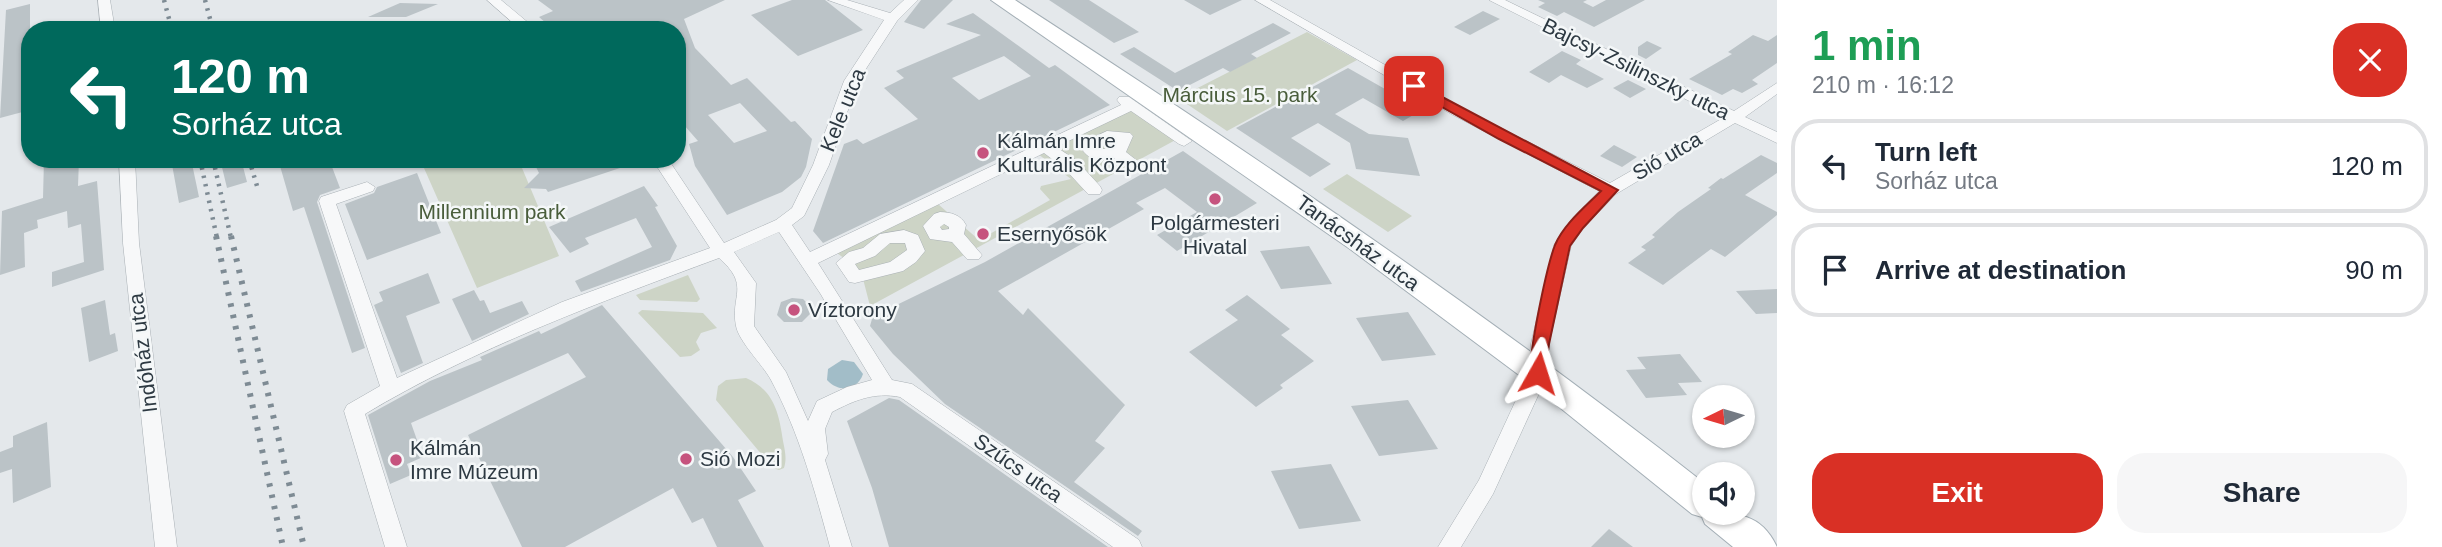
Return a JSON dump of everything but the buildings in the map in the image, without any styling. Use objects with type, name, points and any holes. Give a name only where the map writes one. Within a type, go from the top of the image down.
[{"type":"main road","name":"Tanácsház utca","points":[[1001,0],[1223,147],[1538,373],[1692,494]]},
{"type":"main road","points":[[1732,525],[1759,547]]},
{"type":"street","points":[[104,0],[107,21]]},
{"type":"street","points":[[493,0],[519,21]]},
{"type":"street","points":[[834,0],[892,18]]},
{"type":"street","name":"Kele utca","points":[[782,224],[798,212],[821,165],[851,81],[892,18],[912,0]]},
{"type":"street","points":[[1261,0],[1468,117],[1610,190]]},
{"type":"street","name":"Bajcsy-Zsilinszky utca","points":[[1494,0],[1777,138]]},
{"type":"street","name":"Sió utca","points":[[1448,547],[1486,487],[1538,373],[1540,344],[1563,245],[1577,224],[1610,190],[1734,117],[1777,87]]},
{"type":"street","points":[[807,261],[889,230],[912,239],[916,251],[909,261],[881,272],[855,277],[845,263],[855,256],[869,253],[889,230],[917,208],[1083,129],[1128,102],[1184,141]]},
{"type":"street","points":[[1083,129],[1099,139],[1090,147],[1094,155],[1106,157],[1125,139],[1154,120]]},
{"type":"street","points":[[1125,139],[1137,167]]},
{"type":"street","points":[[1045,146],[1070,164],[1094,190]]},
{"type":"street","name":"Indóház utca","points":[[127,168],[131,243],[166,547]]},
{"type":"street","points":[[666,168],[721,251],[734,262],[747,284],[745,327],[779,377],[820,472],[841,547]]},
{"type":"street","points":[[367,187],[327,201],[391,389]]},
{"type":"street","points":[[917,208],[928,212],[935,220],[931,226],[936,235],[947,237],[955,234],[973,255]]},
{"type":"street","points":[[396,547],[354,411],[391,389],[568,307],[721,251],[782,224],[895,388]]},
{"type":"street","points":[[869,253],[881,272]]},
{"type":"street","points":[[820,472],[815,429],[824,407],[857,390],[895,388]]},
{"type":"street","name":"Szűcs utca","points":[[895,388],[1131,547]]},
{"type":"green space","name":"Március 15. park","points":[[1307,32],[1357,60],[1227,131],[1178,98]]},
{"type":"green space","points":[[1128,101],[1181,137],[870,306],[861,271],[837,253],[930,197],[979,240],[1050,200],[1040,189],[1041,186],[1071,179],[1038,154]]},
{"type":"green space","name":"Millennium park","points":[[424,168],[522,168],[559,256],[477,288]]},
{"type":"green space","points":[[1347,174],[1412,216],[1388,232],[1323,189]]},
{"type":"green space","points":[[688,275],[700,299],[697,302],[640,300],[636,295]]},
{"type":"green space","points":[[642,310],[703,313],[717,328],[701,333],[696,342],[700,350],[691,356],[680,357],[638,313]]},
{"type":"green space","points":[[746,378],[763,389],[777,412],[786,458],[784,468],[779,470],[773,468],[716,400],[718,386],[726,380]]},
{"type":"water","points":[[842,360],[854,362],[863,374],[852,387],[837,387],[827,380],[828,369]]},
{"type":"railway","points":[[164,0],[170,21]]},
{"type":"railway","points":[[205,0],[211,21]]},
{"type":"railway","points":[[202,168],[217,238]]},
{"type":"railway","points":[[215,168],[231,238]]},
{"type":"railway","points":[[252,168],[257,186]]},
{"type":"railway","points":[[216,236],[283,547]]},
{"type":"railway","points":[[231,236],[304,547]]},
{"type":"place","name":"Kálmán Imre Kulturális Központ","points":[[983,153]]},
{"type":"place","name":"Polgármesteri Hivatal","points":[[1215,199]]},
{"type":"place","name":"Esernyősök","points":[[983,234]]},
{"type":"place","name":"Víztorony","points":[[794,310]]},
{"type":"place","name":"Sió Mozi","points":[[686,459]]},
{"type":"place","name":"Kálmán Imre Múzeum","points":[[396,460]]},
{"type":"route","points":[[1414,86],[1458,112],[1610,190],[1577,224],[1563,245],[1540,344],[1538,373]]}]
